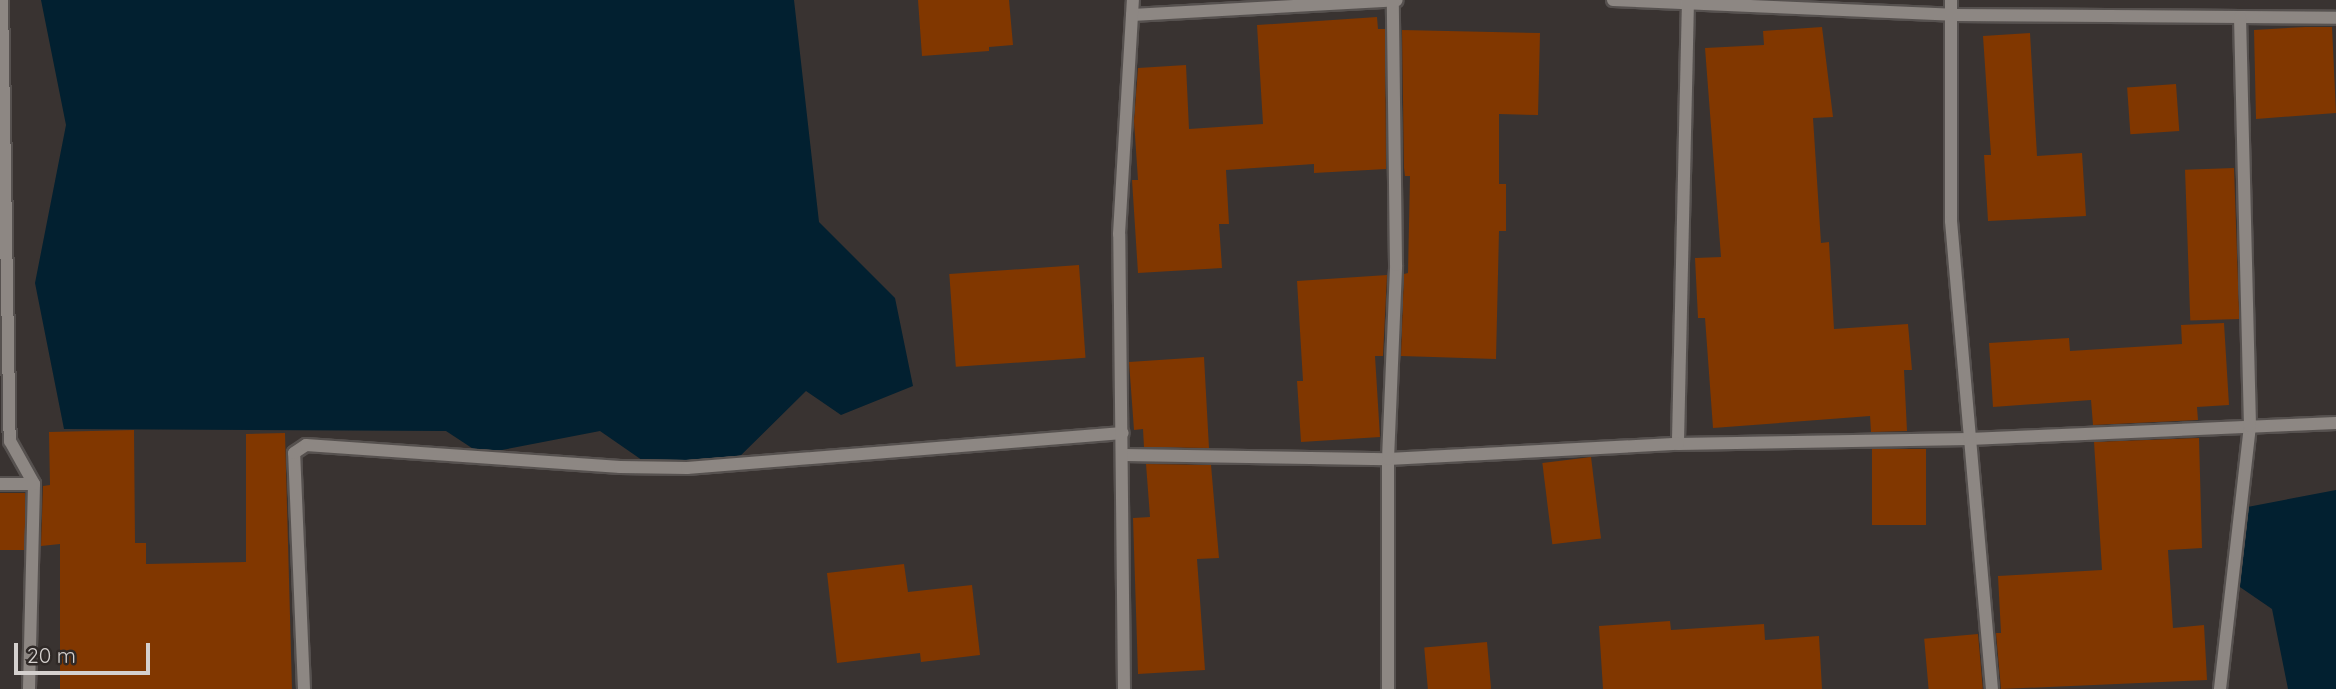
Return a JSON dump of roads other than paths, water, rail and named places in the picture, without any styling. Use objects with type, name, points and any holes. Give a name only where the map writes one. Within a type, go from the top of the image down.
[{"type":"street","points":[[2,0],[3,202],[10,441],[34,485],[29,689]]},
{"type":"street","points":[[1124,689],[1124,455],[1119,234],[1133,0]]},
{"type":"street","points":[[1613,0],[1688,1],[1953,15],[2336,18]]},
{"type":"street","points":[[1951,0],[1951,221],[1992,689]]},
{"type":"street","points":[[1132,15],[1395,1],[1396,265],[1388,459],[1388,689]]},
{"type":"street","points":[[1678,444],[1688,1]]},
{"type":"street","points":[[2220,689],[2250,426],[2240,17]]},
{"type":"street","points":[[1124,455],[1388,459],[1678,444],[1969,439],[2336,423]]},
{"type":"street","points":[[303,689],[294,453],[306,444],[620,467],[687,468],[1123,433]]},
{"type":"street","points":[[0,484],[34,485]]},
{"type":"water","points":[[41,0],[794,0],[819,222],[895,298],[913,386],[841,415],[806,391],[729,467],[652,467],[600,431],[481,454],[446,431],[64,429],[35,283],[66,125]]},
{"type":"water","points":[[2336,490],[2336,689],[2288,689],[2272,609],[2237,585],[2237,509]]}]
